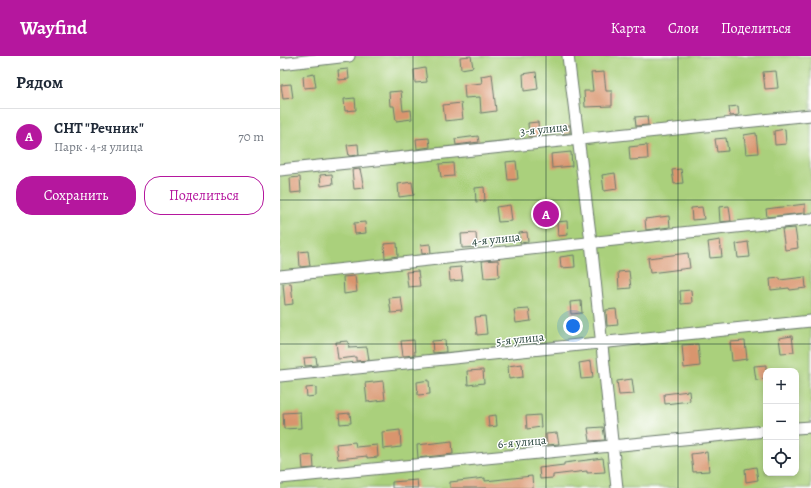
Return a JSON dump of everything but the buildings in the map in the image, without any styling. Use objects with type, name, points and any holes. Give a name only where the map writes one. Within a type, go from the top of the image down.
[{"type":"street","points":[[280,64],[349,56]]},
{"type":"street","points":[[568,56],[591,242],[617,488]]},
{"type":"street","name":"3-я улица","points":[[280,170],[811,115]]},
{"type":"street","name":"4-я улица","points":[[280,276],[811,219]]},
{"type":"street","name":"5-я улица","points":[[280,376],[602,344],[811,321]]},
{"type":"street","points":[[799,428],[811,427]]},
{"type":"street","name":"6-я улица","points":[[280,478],[763,431]]},
{"type":"green space","points":[[280,56],[811,56],[811,488],[280,488]]},
{"type":"place","name":"СНТ \"Речник\"","points":[[546,214]]}]
